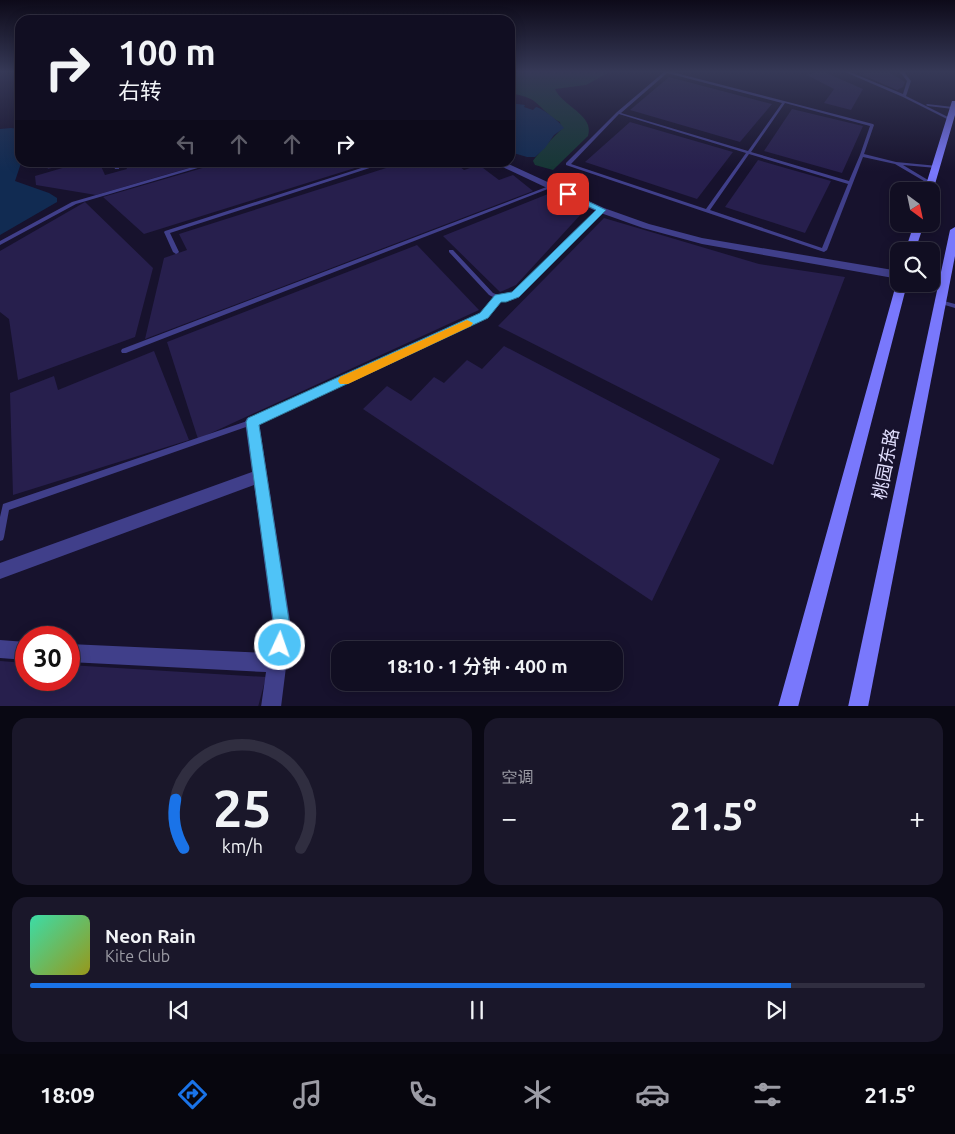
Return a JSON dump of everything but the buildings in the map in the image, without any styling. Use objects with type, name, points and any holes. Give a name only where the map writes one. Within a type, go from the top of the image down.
[{"type":"main road","points":[[932,182],[954,106]]},
{"type":"main road","name":"桃园东路","points":[[858,706],[955,230]]},
{"type":"main road","name":"桃园东路","points":[[788,706],[899,292]]},
{"type":"street","points":[[507,167],[602,210],[646,226],[702,241],[890,274]]},
{"type":"street","points":[[252,422],[282,627],[271,706]]},
{"type":"street","points":[[0,571],[260,476]]},
{"type":"street","points":[[0,649],[15,650]]},
{"type":"street","points":[[80,654],[278,663]]},
{"type":"lane","points":[[628,105],[568,164],[824,250],[872,125],[795,105]]},
{"type":"lane","points":[[707,211],[782,105]]},
{"type":"lane","points":[[924,105],[950,119]]},
{"type":"lane","points":[[937,105],[954,106]]},
{"type":"lane","points":[[618,113],[851,182]]},
{"type":"lane","points":[[862,155],[896,163],[936,167]]},
{"type":"lane","points":[[896,163],[923,182]]},
{"type":"lane","points":[[0,243],[74,202],[198,167]]},
{"type":"lane","points":[[176,252],[167,232],[370,167]]},
{"type":"lane","points":[[124,351],[551,187]]},
{"type":"lane","points":[[451,251],[491,294],[498,298],[506,298],[516,294],[602,210]]},
{"type":"lane","points":[[0,537],[6,507],[252,422],[484,316],[498,298]]},
{"type":"lane","points":[[940,302],[955,306]]},
{"type":"green space","points":[[538,105],[569,105],[582,116],[587,122],[589,129],[588,136],[553,170],[535,165],[533,161],[561,130],[560,122]]},
{"type":"water","points":[[515,105],[525,105],[524,107],[533,110],[536,107],[539,108],[559,122],[564,128],[554,135],[545,148],[535,157],[515,153]]},
{"type":"water","points":[[15,128],[15,167],[20,167],[15,181],[49,193],[57,198],[57,202],[0,235],[0,129]]},
{"type":"slow traffic","points":[[344,381],[467,323]]},
{"type":"route","points":[[280,645],[282,627],[252,422],[484,316],[498,298],[506,298],[516,294],[602,210],[568,194]]}]
